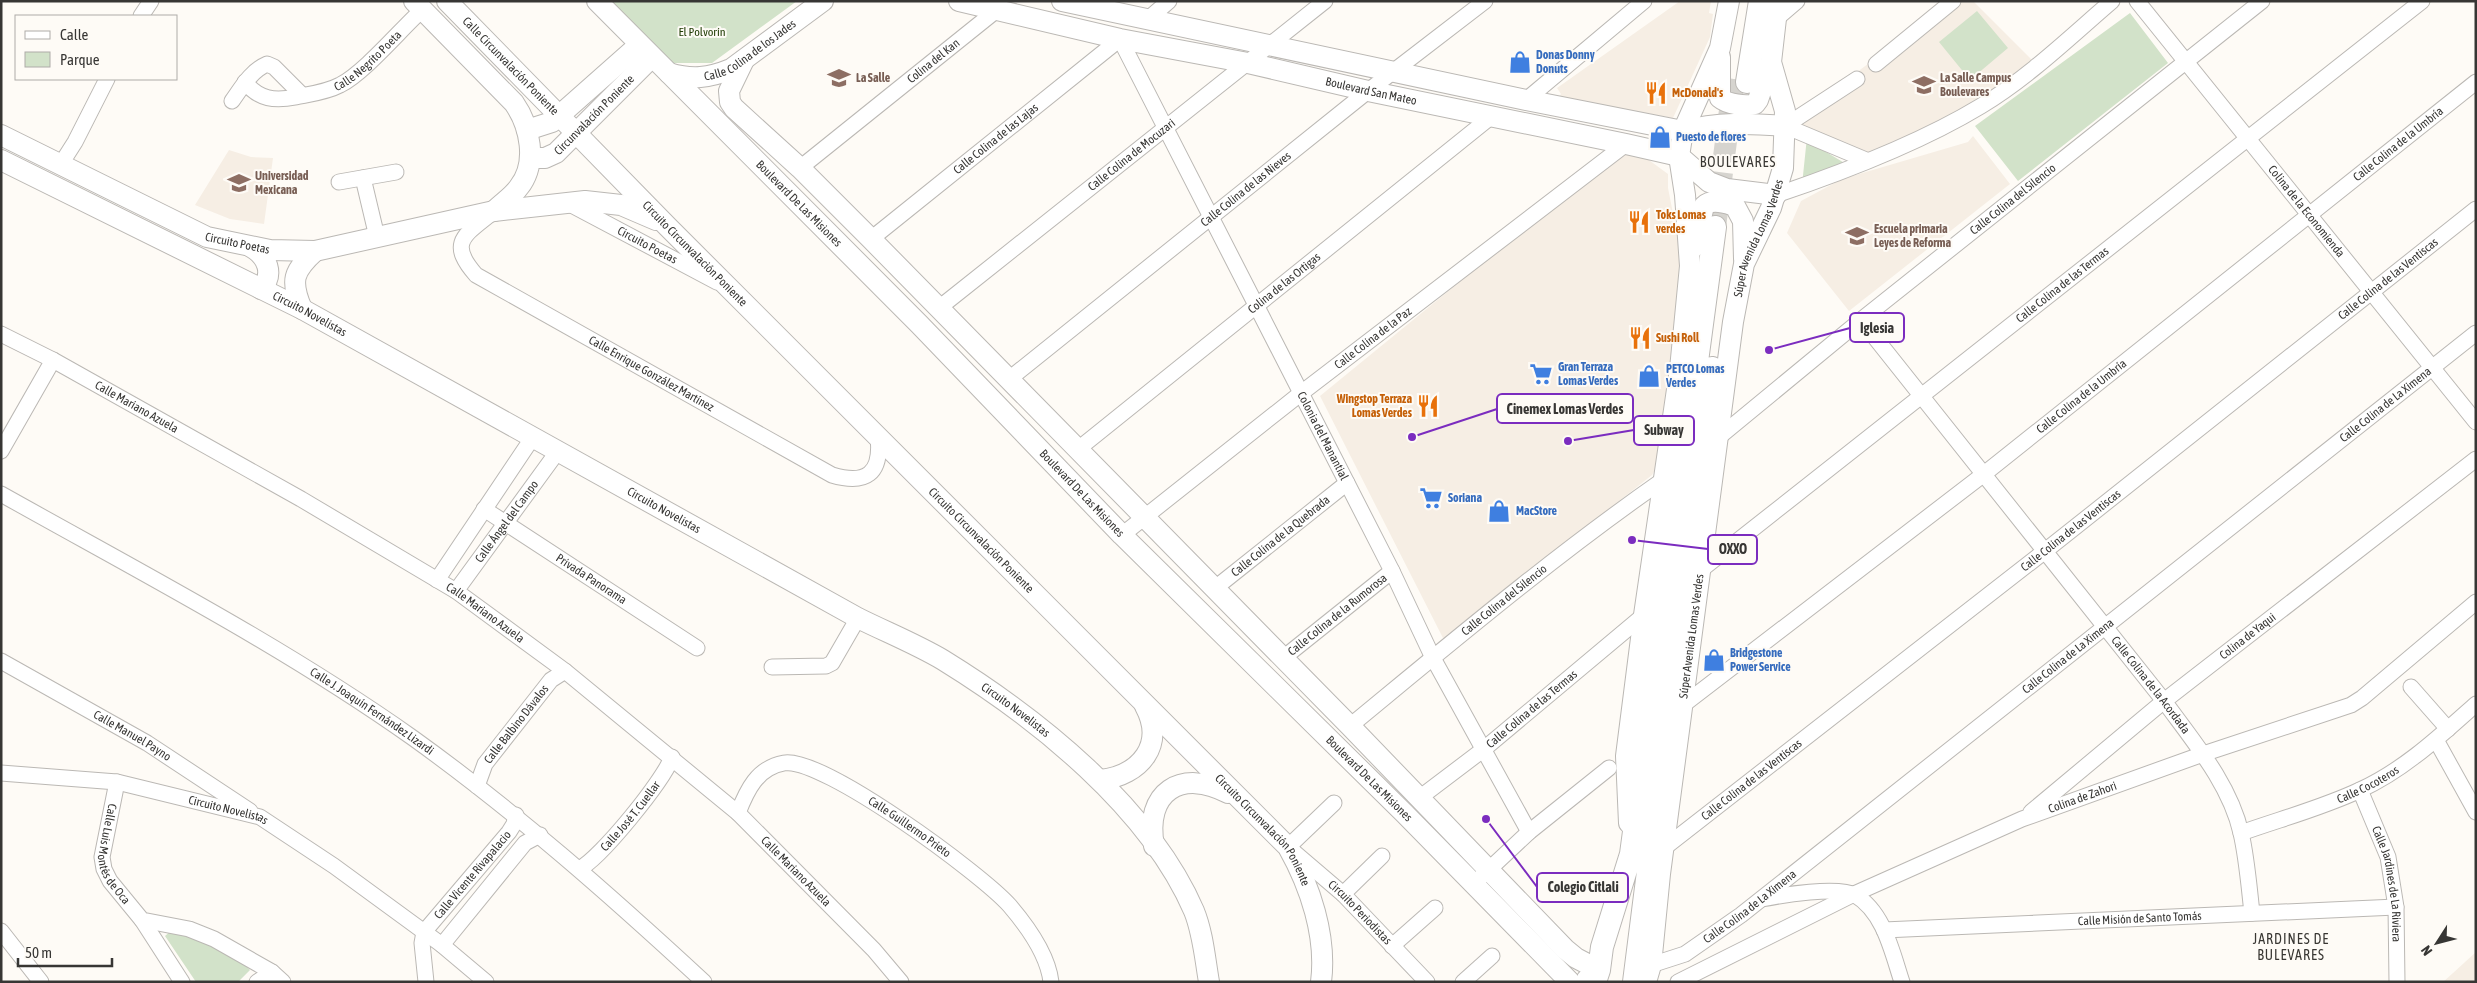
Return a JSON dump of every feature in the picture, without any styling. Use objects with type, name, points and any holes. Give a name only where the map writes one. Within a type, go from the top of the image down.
[{"type":"main road","name":"Calle Circunvalación Poniente","points":[[447,1],[576,132]]},
{"type":"main road","name":"Boulevard De Las Misiones","points":[[596,1],[919,324],[1122,535],[1404,812],[1473,885],[1570,982]]},
{"type":"main road","name":"Calle Colina de los Jades","points":[[670,74],[685,78],[708,77],[731,69],[823,1]]},
{"type":"main road","name":"Boulevard San Mateo","points":[[959,1],[1120,39],[1248,63],[1368,91],[1679,156],[1709,182],[1727,189],[1776,195]]},
{"type":"main road","name":"Boulevard San Mateo","points":[[1062,1],[1526,100],[1683,130],[1716,124],[1735,123],[1785,126]]},
{"type":"main road","name":"Súper Avenida Lomas Verdes","points":[[1631,854],[1626,756],[1644,615],[1680,369],[1690,266],[1685,195],[1679,156],[1683,130],[1720,48],[1729,1]]},
{"type":"main road","points":[[1744,1],[1741,81],[1760,1]]},
{"type":"main road","points":[[418,5],[514,103],[523,116],[527,130],[530,158],[528,170],[520,187],[494,211]]},
{"type":"main road","name":"Súper Avenida Lomas Verdes","points":[[1649,973],[1733,322],[1744,264],[1776,195],[1783,168],[1785,111],[1771,62],[1777,10]]},
{"type":"main road","points":[[1720,48],[1719,92],[1720,98],[1724,101],[1750,106],[1755,104],[1765,84],[1771,62]]},
{"type":"main road","name":"Circunvalación Poniente","points":[[527,130],[542,127],[559,116],[645,51]]},
{"type":"main road","name":"Circunvalación Poniente","points":[[530,158],[545,158],[556,153],[645,51]]},
{"type":"main road","name":"Boulevard De Las Misiones","points":[[744,60],[731,83],[729,91],[730,102],[740,116],[800,168],[871,239],[1143,518],[1350,726],[1418,799],[1576,958],[1593,978]]},
{"type":"main road","name":"Circuito Circunvalación Poniente","points":[[576,132],[668,227],[1288,847],[1308,885],[1320,939],[1321,982]]},
{"type":"main road","name":"Circuito Poetas","points":[[1,136],[207,237],[250,247],[291,251],[315,250],[494,211],[585,201],[621,205],[638,211],[668,227]]},
{"type":"main road","name":"Circuito Novelistas","points":[[1,160],[302,308],[858,618],[941,660],[1023,714],[1101,780],[1154,846],[1194,912],[1209,982]]},
{"type":"main road","points":[[1690,266],[1704,206],[1712,202],[1735,206],[1740,213],[1743,221],[1744,264]]},
{"type":"main road","name":"Súper Avenida Lomas Verdes","points":[[1593,978],[1631,854],[1722,227],[1693,523],[1634,982]]},
{"type":"main road","points":[[250,247],[261,255],[268,266],[268,280],[261,289]]},
{"type":"main road","points":[[302,308],[294,285],[296,273],[301,264],[315,250]]},
{"type":"main road","points":[[1101,780],[1130,772],[1145,758],[1151,743],[1152,726],[1142,701]]},
{"type":"main road","points":[[1154,846],[1152,829],[1155,812],[1163,797],[1176,785],[1185,782],[1204,782],[1238,799]]},
{"type":"main road","points":[[1602,947],[1629,982]]},
{"type":"street","points":[[142,15],[151,1]]},
{"type":"street","points":[[1147,20],[1169,1]]},
{"type":"street","name":"Calle Colina de Mocuzari","points":[[939,308],[1325,1]]},
{"type":"street","name":"Calle Colina de las Nieves","points":[[1008,380],[1368,91],[1485,1]]},
{"type":"street","points":[[1526,100],[1644,1]]},
{"type":"street","points":[[1777,10],[1798,1]]},
{"type":"street","points":[[1876,64],[1953,1]]},
{"type":"street","points":[[1776,195],[1816,181],[1921,138],[1982,105],[2038,66],[2112,1]]},
{"type":"street","name":"Colina de la Economienda","points":[[2137,1],[2476,422]]},
{"type":"street","name":"Calle Colina del Silencio","points":[[1719,437],[1862,320],[2262,1]]},
{"type":"street","name":"Calle Colina de las Termas","points":[[1702,569],[2249,140],[2422,1]]},
{"type":"street","name":"Calle Negrito Poeta","points":[[245,82],[258,95],[268,99],[281,100],[323,92],[341,84],[356,74],[418,5]]},
{"type":"street","name":"Colina del Kan","points":[[800,168],[998,9]]},
{"type":"street","name":"Colonia del Manantial","points":[[1120,39],[1392,571],[1433,658],[1529,832]]},
{"type":"street","name":"Calle Colina de las Lajas","points":[[871,239],[1120,39]]},
{"type":"street","points":[[232,101],[245,82],[259,67],[267,64],[274,67],[302,95]]},
{"type":"street","points":[[1785,126],[1856,79]]},
{"type":"street","points":[[61,164],[75,142],[106,80]]},
{"type":"street","name":"Calle Colina de la Umbría","points":[[1683,705],[1984,474],[2476,82]]},
{"type":"street","name":"Colina de las Ortigas","points":[[1077,450],[1492,116]]},
{"type":"street","points":[[1785,126],[1866,160]]},
{"type":"street","name":"Calle Colina de la Paz","points":[[1122,535],[1300,394],[1626,144]]},
{"type":"street","points":[[339,182],[396,172]]},
{"type":"street","points":[[363,178],[377,237]]},
{"type":"street","name":"Circuito Poetas","points":[[566,202],[730,289]]},
{"type":"street","name":"Calle Colina de las Ventiscas","points":[[1664,848],[2045,551],[2476,209]]},
{"type":"street","name":"Calle Enrique González Martínez","points":[[494,211],[467,233],[461,245],[463,260],[476,276],[832,475],[850,480],[862,478],[871,473],[878,462],[878,437]]},
{"type":"street","name":"Calle Colina de la Acordada","points":[[1862,320],[2164,701],[2203,754],[2224,790],[2241,833],[2252,913]]},
{"type":"street","name":"Calle Colina de La Ximena","points":[[1649,973],[1685,954],[1716,934],[2476,333]]},
{"type":"street","name":"Calle Mariano Azuela","points":[[1,334],[53,360],[301,500],[456,591],[565,671],[672,756],[738,812],[874,950],[901,982]]},
{"type":"street","points":[[1,450],[53,360]]},
{"type":"street","name":"Calle Ángel del Campo","points":[[437,580],[533,437]]},
{"type":"street","name":"Calle Ángel del Campo","points":[[456,591],[558,451]]},
{"type":"street","name":"Colina de Yaqui","points":[[2022,819],[2164,701],[2476,459]]},
{"type":"street","name":"Calle Colina del Silencio","points":[[1350,726],[1627,505],[1663,480]]},
{"type":"street","name":"Calle Colina de la Quebrada","points":[[1214,590],[1347,483]]},
{"type":"street","name":"Calle J. Joaquín Fernández Lizardi","points":[[1,494],[290,658],[405,733],[516,815],[704,982]]},
{"type":"street","name":"Privada Panorama","points":[[484,509],[697,648]]},
{"type":"street","name":"Calle Colina de la Rumorosa","points":[[1282,659],[1392,571]]},
{"type":"street","name":"Colina de Zahori","points":[[1678,982],[1854,894],[2022,819],[2203,754],[2351,705],[2362,698],[2476,602]]},
{"type":"street","name":"Calle Colina de las Termas","points":[[1418,799],[1484,749],[1644,615]]},
{"type":"street","points":[[772,667],[826,666],[832,663],[858,618]]},
{"type":"street","name":"Calle Manuel Payno","points":[[1,660],[147,743],[260,817]]},
{"type":"street","name":"Calle Balbino Dávalos","points":[[477,786],[485,764],[551,680],[565,671]]},
{"type":"street","points":[[2411,687],[2448,729]]},
{"type":"street","name":"Calle Cocoteros","points":[[2241,833],[2360,790],[2398,769],[2436,740],[2476,704]]},
{"type":"street","points":[[2436,740],[2476,812]]},
{"type":"street","name":"Calle José T. Cuellar","points":[[579,869],[596,857],[664,775],[672,756]]},
{"type":"street","name":"Calle Guillermo Prieto","points":[[738,812],[748,787],[759,775],[785,762],[831,776],[887,810],[919,833],[1009,905],[1036,943],[1050,970],[1050,982]]},
{"type":"street","points":[[1473,885],[1529,832],[1609,768]]},
{"type":"street","name":"Circuito Novelistas","points":[[4,774],[117,782],[260,817],[334,866],[442,945],[486,982]]},
{"type":"street","name":"Calle Luis Montés de Oca","points":[[117,782],[102,857],[104,869],[110,881],[142,920],[182,982]]},
{"type":"street","name":"Calle Jardines de La Riviera","points":[[2360,790],[2388,857],[2396,907],[2396,982]]},
{"type":"street","points":[[1288,847],[1334,803]]},
{"type":"street","name":"Calle Vicente Rivapalacio","points":[[424,932],[509,832],[514,824],[516,815]]},
{"type":"street","name":"Calle Vicente Rivapalacio","points":[[442,945],[525,843],[540,835]]},
{"type":"street","name":"Circuito Periodistas","points":[[1288,847],[1342,894],[1427,982]]},
{"type":"street","points":[[1342,894],[1382,856]]},
{"type":"street","points":[[1761,899],[1823,892],[1854,894],[1872,909],[1884,930],[1902,982]]},
{"type":"street","name":"Calle Misión de Santo Tomás","points":[[1884,930],[2396,907]]},
{"type":"street","points":[[1392,946],[1435,908]]},
{"type":"street","name":"Calle Luis Montés de Oca","points":[[142,920],[189,929],[214,939],[277,977]]},
{"type":"street","points":[[1,931],[41,982]]},
{"type":"street","points":[[424,932],[422,943],[426,982]]},
{"type":"street","points":[[1463,982],[1492,956]]},
{"type":"street","name":"Calle Luis Montés de Oca","points":[[257,982],[277,977]]},
{"type":"shaded area","points":[[1680,1],[1711,1],[1709,13],[1713,14],[1710,37],[1673,118],[1559,97],[1561,94],[1557,88]]},
{"type":"shaded area","name":"La Salle Campus Boulevares","points":[[1952,1],[1973,1],[2038,66],[1982,105],[1866,160],[1785,126]]},
{"type":"shaded area","points":[[1973,136],[2010,184],[1849,311],[1787,233],[1801,201],[1842,179],[1968,142]]},
{"type":"shaded area","name":"Universidad Mexicana","points":[[229,150],[251,157],[273,158],[264,224],[230,219],[195,205]]},
{"type":"shaded area","name":"Gran Terraza Lomas Verdes","points":[[1621,150],[1642,155],[1668,174],[1668,188],[1683,264],[1663,456],[1652,475],[1444,640],[1320,396]]},
{"type":"shaded area","points":[[2476,952],[2476,982],[2443,982],[2453,973]]},
{"type":"green space","name":"El Polvorín","points":[[607,1],[797,1],[712,63],[670,63]]},
{"type":"green space","points":[[1977,11],[2008,48],[1970,80],[1939,42]]},
{"type":"green space","points":[[2130,13],[2168,63],[2018,181],[1975,126]]},
{"type":"green space","points":[[1807,137],[1813,144],[1846,164],[1802,185]]},
{"type":"green space","points":[[172,930],[229,948],[250,970],[238,982],[196,982],[165,936]]},
{"type":"tunnel","points":[[1715,227],[1734,79]]},
{"type":"place","name":"Donas Donny Donuts","points":[[1520,62]]},
{"type":"place","name":"La Salle","points":[[839,78]]},
{"type":"place","name":"La Salle Campus Boulevares","points":[[1924,85]]},
{"type":"place","name":"McDonald's","points":[[1656,93]]},
{"type":"place","name":"Puesto de flores","points":[[1660,137]]},
{"type":"place","name":"Universidad Mexicana","points":[[239,183]]},
{"type":"place","name":"Toks Lomas verdes","points":[[1639,222]]},
{"type":"place","name":"Escuela primaria Leyes de Reforma","points":[[1857,236]]},
{"type":"place","name":"Sushi Roll","points":[[1640,338]]},
{"type":"place","name":"Iglesia","points":[[1769,350]]},
{"type":"place","name":"Gran Terraza Lomas Verdes","points":[[1541,374]]},
{"type":"place","name":"PETCO Lomas Verdes","points":[[1649,376]]},
{"type":"place","name":"Wingstop Terraza Lomas Verdes","points":[[1428,406]]},
{"type":"place","name":"Cinemex Lomas Verdes","points":[[1412,437]]},
{"type":"place","name":"Subway","points":[[1568,441]]},
{"type":"place","name":"Soriana","points":[[1431,498]]},
{"type":"place","name":"MacStore","points":[[1499,511]]},
{"type":"place","name":"OXXO","points":[[1632,540]]},
{"type":"place","name":"Bridgestone Power Service","points":[[1714,660]]},
{"type":"place","name":"Colegio Citlali","points":[[1486,819]]},
{"type":"district","name":"BOULEVARES","points":[[1738,162]]},
{"type":"district","name":"JARDINES DE BULEVARES","points":[[2291,948]]}]
